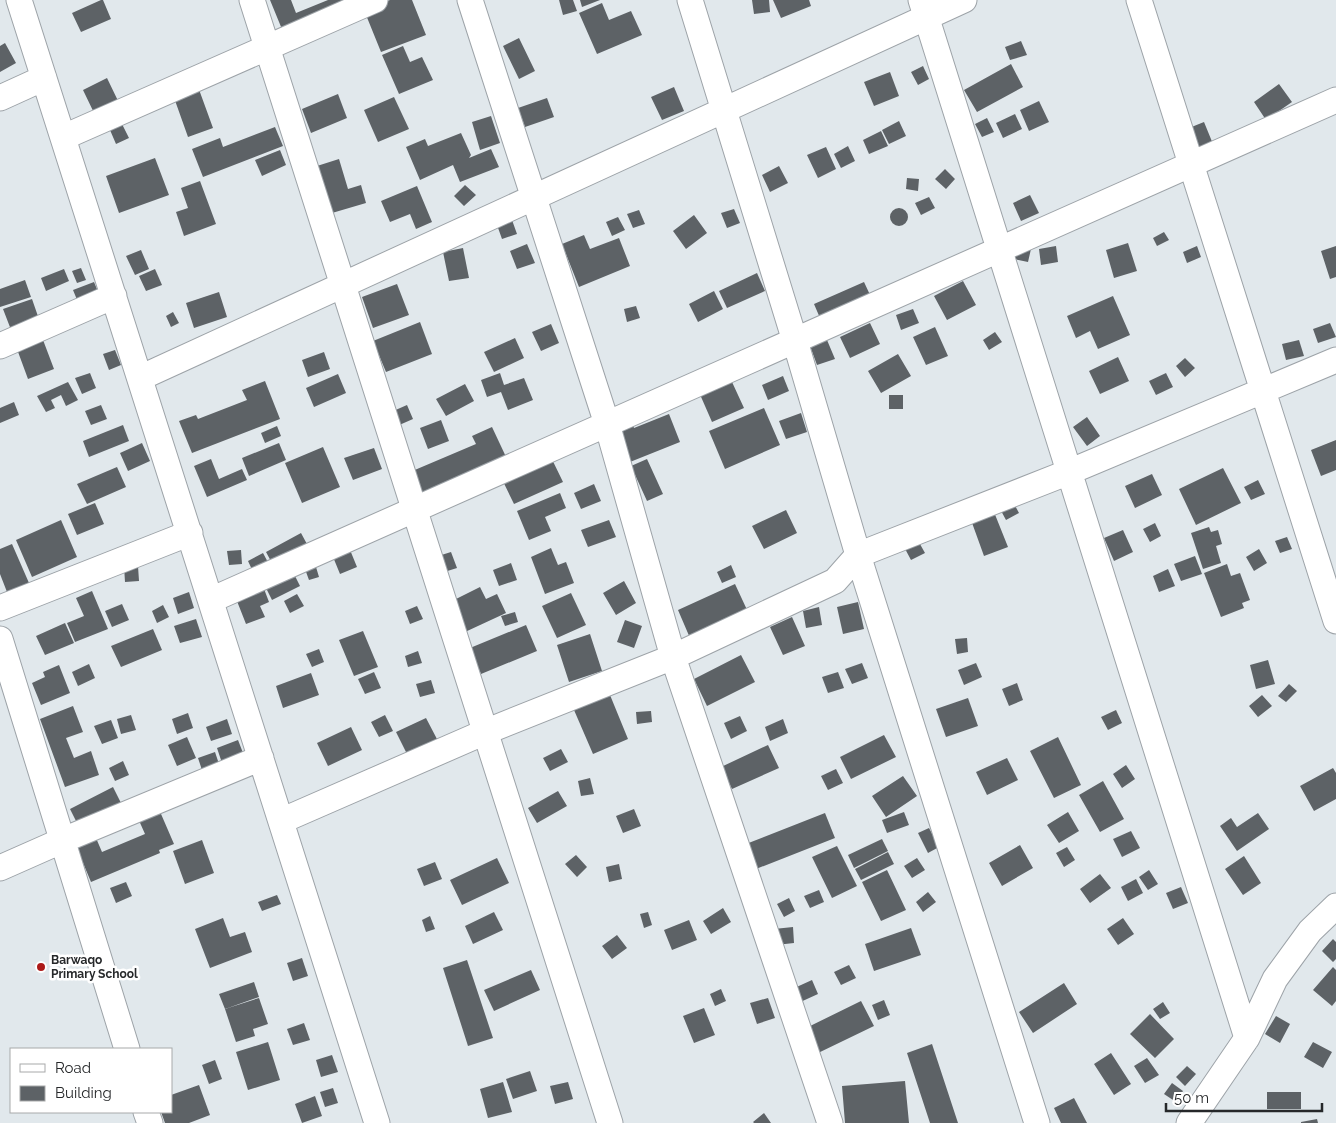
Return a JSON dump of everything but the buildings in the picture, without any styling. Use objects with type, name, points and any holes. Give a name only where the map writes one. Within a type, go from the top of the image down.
[{"type":"street","points":[[20,0],[378,1123]]},
{"type":"street","points":[[252,0],[610,1123]]},
{"type":"street","points":[[64,138],[375,0]]},
{"type":"street","points":[[470,0],[607,424],[673,657],[830,1123]]},
{"type":"street","points":[[690,0],[795,341],[858,555],[1037,1123]]},
{"type":"street","points":[[140,378],[724,110],[924,9],[964,0]]},
{"type":"street","points":[[1139,0],[1336,621]]},
{"type":"street","points":[[924,9],[1247,1038]]},
{"type":"street","points":[[0,98],[44,78]]},
{"type":"street","points":[[211,600],[1336,100]]},
{"type":"street","points":[[0,346],[114,296]]},
{"type":"street","points":[[282,821],[485,732],[673,657],[835,581],[858,555],[1070,472],[1336,360]]},
{"type":"street","points":[[0,608],[190,533]]},
{"type":"street","points":[[0,639],[127,1048]]},
{"type":"street","points":[[0,868],[261,758]]},
{"type":"street","points":[[1189,1123],[1247,1038],[1275,979],[1310,931],[1336,906]]},
{"type":"place","name":"Barwaqo Primary School","points":[[41,967]]}]
